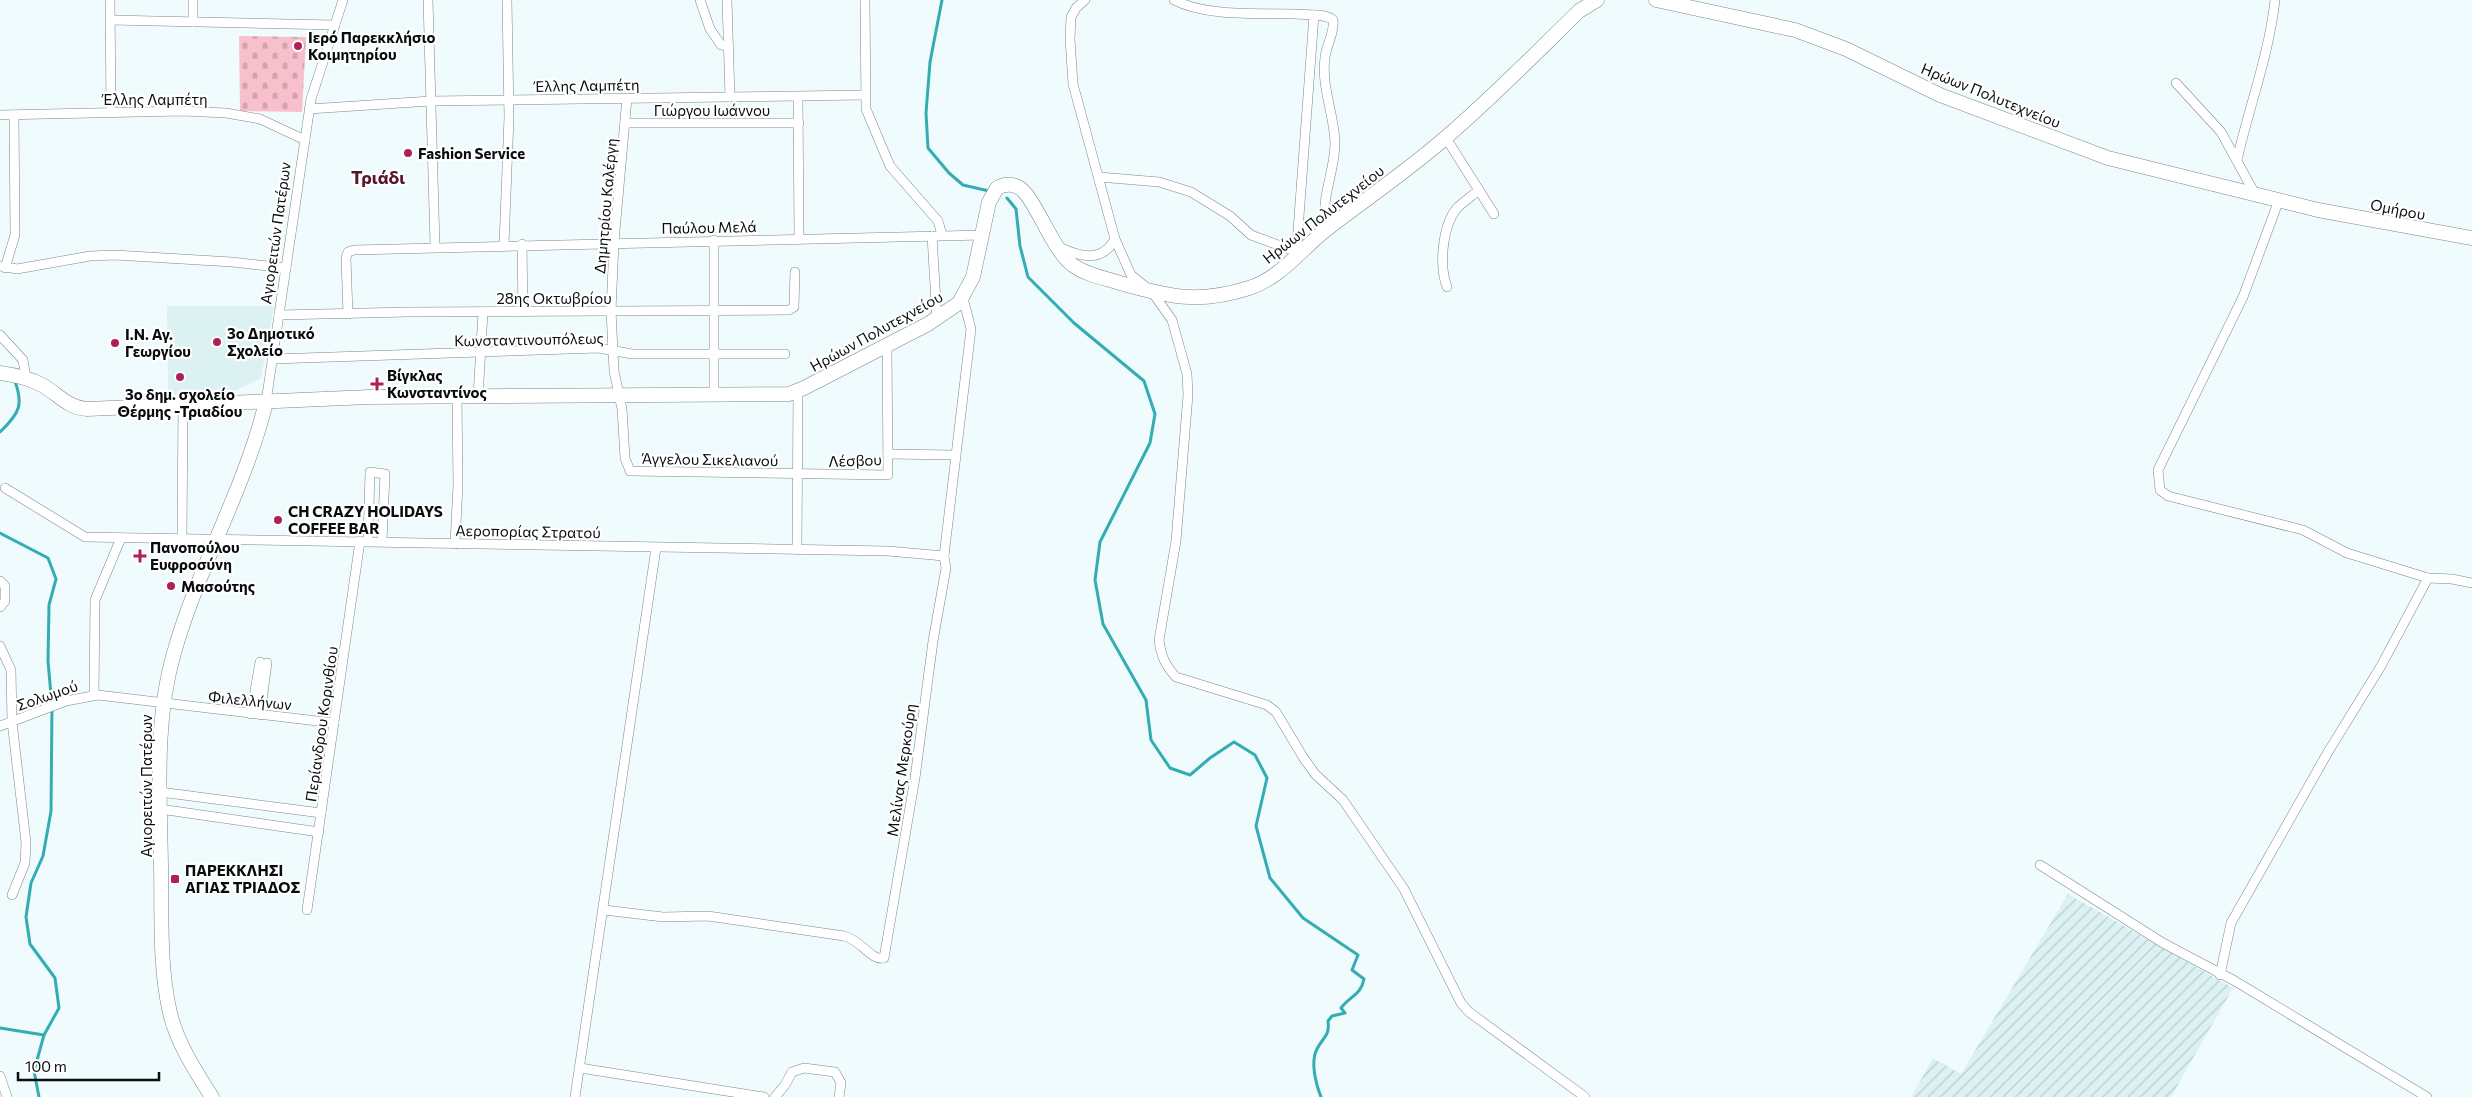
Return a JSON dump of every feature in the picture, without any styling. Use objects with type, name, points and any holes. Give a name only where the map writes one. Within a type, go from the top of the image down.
[{"type":"street","points":[[110,0],[111,113]]},
{"type":"street","points":[[193,0],[193,22]]},
{"type":"street","name":"Αγιορειτών Πατέρων","points":[[212,1097],[185,1050],[170,1013],[162,938],[160,741],[163,704],[171,662],[181,628],[250,455],[266,402],[309,109],[313,90],[343,0]]},
{"type":"street","points":[[428,0],[435,246]]},
{"type":"street","points":[[504,245],[509,100],[507,0]]},
{"type":"street","points":[[700,0],[717,42],[728,46]]},
{"type":"street","points":[[727,0],[730,98]]},
{"type":"street","points":[[865,0],[865,95],[868,114],[890,166],[938,222],[937,319]]},
{"type":"street","points":[[1085,0],[1076,8],[1071,17],[1073,84],[1114,239],[1131,275],[1152,292],[1172,320],[1187,374],[1188,396],[1176,541],[1159,640],[1161,654],[1166,667],[1176,678],[1267,705],[1276,712],[1315,774],[1344,800],[1404,889],[1461,1003],[1469,1012],[1585,1097]]},
{"type":"street","points":[[1174,0],[1182,4],[1224,12],[1314,15],[1332,18],[1334,23],[1325,58],[1325,82],[1335,144],[1325,195],[1323,215],[1326,230]]},
{"type":"street","name":"Ηρώων Πολυτεχνείου","points":[[0,374],[24,378],[44,386],[68,404],[82,408],[344,398],[776,394],[798,391],[937,319],[963,298],[972,277],[989,202],[994,191],[1001,186],[1014,185],[1030,198],[1068,262],[1075,267],[1099,278],[1152,292],[1196,299],[1224,295],[1251,287],[1280,270],[1326,230],[1446,138],[1579,12],[1597,0]]},
{"type":"street","name":"Ηρώων Πολυτεχνείου","points":[[1656,0],[1795,30],[1846,49],[1940,95],[2090,151],[2318,210]]},
{"type":"street","points":[[2237,160],[2271,35],[2275,0]]},
{"type":"street","points":[[1099,177],[1159,182],[1191,192],[1230,216],[1251,235],[1299,253],[1314,15]]},
{"type":"street","points":[[111,20],[335,25]]},
{"type":"street","points":[[2176,83],[2221,132],[2255,194]]},
{"type":"street","name":"Έλλης Λαμπέτη","points":[[309,109],[431,101],[865,95]]},
{"type":"street","points":[[798,97],[799,239]]},
{"type":"street","name":"Δημητρίου Καλέργη","points":[[626,465],[620,396],[612,350],[611,311],[614,242],[627,98]]},
{"type":"street","name":"Έλλης Λαμπέτη","points":[[0,115],[183,111],[226,113],[260,119],[305,140]]},
{"type":"street","points":[[14,115],[15,235],[2,267],[18,269],[90,256],[115,255],[232,262],[286,268]]},
{"type":"street","name":"Γιώργου Ιωάννου","points":[[625,123],[799,124]]},
{"type":"street","points":[[1446,138],[1494,214]]},
{"type":"street","points":[[1447,288],[1443,276],[1443,241],[1456,209],[1479,190]]},
{"type":"street","points":[[2279,200],[2243,296],[2158,470],[2160,490],[2168,496],[2302,530],[2347,553],[2428,578],[2462,580],[2472,583]]},
{"type":"street","name":"Ομήρου","points":[[2318,210],[2472,238]]},
{"type":"street","name":"Παύλου Μελά","points":[[348,314],[348,252],[354,250],[435,246],[983,235]]},
{"type":"street","points":[[1059,247],[1078,256],[1100,256],[1110,247],[1114,239]]},
{"type":"street","points":[[714,240],[714,394]]},
{"type":"street","points":[[522,244],[523,312]]},
{"type":"street","name":"28ης Οκτωβρίου","points":[[279,315],[792,309],[794,305],[795,272]]},
{"type":"street","name":"Μελίνας Μερκούρη","points":[[604,910],[663,917],[708,916],[844,936],[858,941],[874,957],[884,958],[946,568],[944,556],[971,329],[963,298]]},
{"type":"street","points":[[478,397],[483,312]]},
{"type":"street","points":[[0,335],[23,360],[24,378]]},
{"type":"street","points":[[887,345],[888,454]]},
{"type":"street","name":"Κωνσταντινουπόλεως","points":[[273,359],[599,348],[632,354],[785,354]]},
{"type":"street","points":[[797,550],[798,391]]},
{"type":"street","points":[[455,544],[458,485],[457,397]]},
{"type":"street","points":[[182,538],[184,403]]},
{"type":"street","name":"Λέσβου","points":[[797,474],[888,475],[888,454],[955,455]]},
{"type":"street","name":"Άγγελου Σικελιανού","points":[[626,465],[631,472],[797,474]]},
{"type":"street","name":"Περίανδρου Κορινθίου","points":[[307,910],[334,723],[364,541],[370,472],[385,474],[382,542]]},
{"type":"street","name":"Αεροπορίας Στρατού","points":[[5,488],[85,537],[888,551],[944,556]]},
{"type":"street","points":[[94,695],[95,600],[121,538]]},
{"type":"street","points":[[575,1097],[656,548]]},
{"type":"street","points":[[2220,975],[2231,923],[2328,752],[2381,666],[2428,578]]},
{"type":"street","points":[[0,581],[5,586],[6,600],[0,607]]},
{"type":"street","points":[[0,646],[11,670],[12,722],[26,842],[23,869],[12,895]]},
{"type":"street","points":[[256,714],[264,662]]},
{"type":"street","name":"Σολωμού","points":[[0,726],[66,701],[94,695],[163,704]]},
{"type":"street","name":"Φιλελλήνων","points":[[163,704],[334,723]]},
{"type":"street","points":[[160,792],[321,813]]},
{"type":"street","points":[[160,809],[319,832]]},
{"type":"street","points":[[2040,865],[2163,943],[2220,975],[2235,981],[2427,1097]]},
{"type":"street","points":[[580,1068],[764,1097]]},
{"type":"street","points":[[775,1097],[786,1085],[792,1072],[804,1068],[835,1072],[841,1083],[839,1097]]},
{"type":"street","points":[[0,1076],[7,1097]]},
{"type":"shaded area","name":"3ο Δημοτικό Σχολείο","points":[[167,306],[274,306],[261,378],[234,391],[168,395]]},
{"type":"shaded area","points":[[2068,894],[2233,988],[2171,1097],[1911,1097],[1933,1058],[1961,1074]]},
{"type":"green space","points":[[239,36],[306,37],[302,112],[240,111]]},
{"type":"waterway","points":[[942,0],[930,62],[926,113],[928,148],[949,173],[963,185],[989,191]]},
{"type":"waterway","points":[[1007,198],[1016,209],[1020,246],[1028,277],[1074,323],[1144,381],[1155,414],[1150,443],[1100,542],[1095,580],[1103,624],[1146,700],[1151,740],[1170,768],[1190,775],[1210,758],[1234,742],[1255,755],[1267,778],[1256,826],[1270,878],[1303,918],[1358,955],[1352,970],[1364,979],[1363,984],[1358,992],[1341,1008],[1345,1013],[1332,1016],[1328,1021],[1327,1033],[1315,1054],[1314,1073],[1321,1097]]},
{"type":"waterway","points":[[0,432],[12,419],[18,408],[19,395],[14,379]]},
{"type":"waterway","points":[[0,533],[48,558],[56,579],[49,605],[48,661],[52,706],[51,811],[43,856],[31,883],[26,917],[30,944],[55,978],[59,1008],[44,1035],[34,1071],[39,1097]]},
{"type":"waterway","points":[[0,1028],[44,1035]]},
{"type":"place","name":"Ιερό Παρεκκλήσιο Κοιμητηρίου","points":[[298,46]]},
{"type":"place","name":"Fashion Service","points":[[408,153]]},
{"type":"place","name":"3ο Δημοτικό Σχολείο","points":[[217,342]]},
{"type":"place","name":"Ι.Ν. Αγ. Γεωργίου","points":[[115,343]]},
{"type":"place","name":"3ο δημ. σχολείο Θέρμης -Τριαδίου","points":[[180,377]]},
{"type":"place","name":"Βίγκλας Κωνσταντίνος","points":[[377,384]]},
{"type":"place","name":"CH CRAZY HOLIDAYS COFFEE BAR","points":[[278,520]]},
{"type":"place","name":"Πανοπούλου Ευφροσύνη","points":[[140,556]]},
{"type":"place","name":"Μασούτης","points":[[171,586]]},
{"type":"place","name":"ΠΑΡΕΚΚΛΗΣΙ ΑΓΙΑΣ ΤΡΙΑΔΟΣ","points":[[175,879]]},
{"type":"district","name":"Τριάδι","points":[[378,177]]}]
